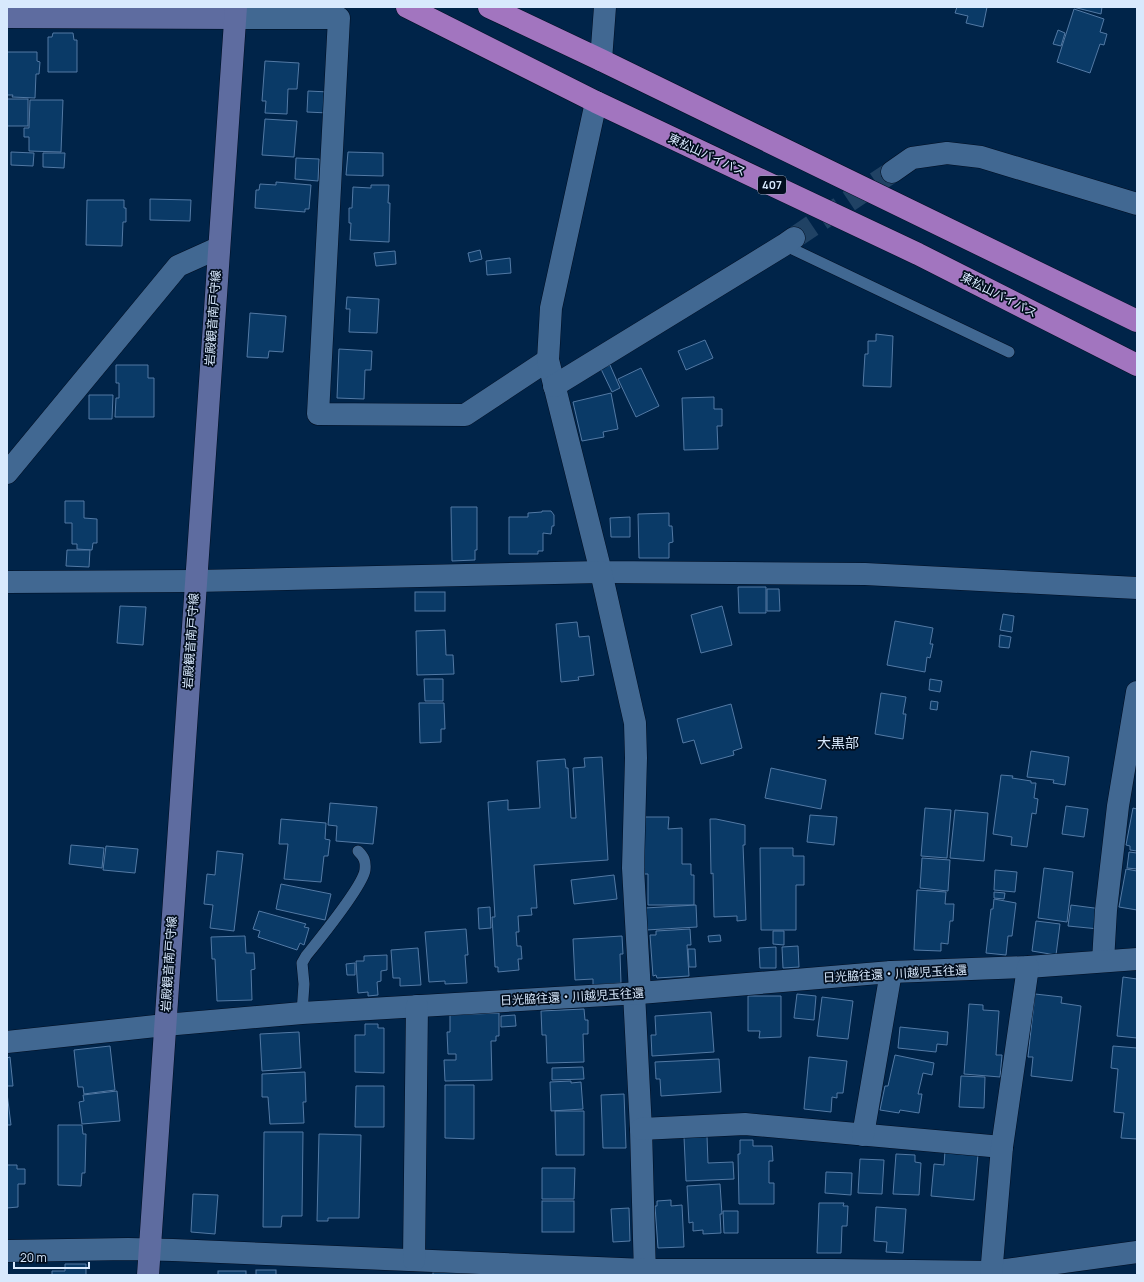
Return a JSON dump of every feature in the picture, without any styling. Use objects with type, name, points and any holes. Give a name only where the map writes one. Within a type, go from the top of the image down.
[{"type":"highway","name":"東松山バイパス","points":[[407,7],[596,102],[918,254],[1137,364]]},
{"type":"highway","points":[[489,7],[1137,321]]},
{"type":"main road","points":[[7,17],[235,12]]},
{"type":"main road","name":"岩殿観音南戸守線","points":[[148,1275],[235,12]]},
{"type":"street","points":[[601,60],[605,7]]},
{"type":"street","points":[[235,12],[339,18],[318,414],[465,415],[548,360]]},
{"type":"street","points":[[596,102],[551,308],[548,360],[601,572],[635,723],[636,758],[633,868],[645,1273]]},
{"type":"street","points":[[892,172],[912,158],[947,153],[981,157],[1137,204]]},
{"type":"street","points":[[554,386],[789,242]]},
{"type":"street","points":[[7,473],[178,266],[218,248]]},
{"type":"street","points":[[7,582],[195,581],[601,572],[865,574],[1137,588]]},
{"type":"street","points":[[1103,961],[1106,910],[1116,828],[1137,692]]},
{"type":"street","name":"日光脇往還・川越児玉往還","points":[[7,1042],[165,1025],[302,1013],[637,993],[891,972],[1028,967],[1137,959]]},
{"type":"street","points":[[991,1273],[1002,1147],[1028,967]]},
{"type":"street","points":[[862,1135],[891,972]]},
{"type":"street","points":[[414,1260],[417,1006]]},
{"type":"street","points":[[641,1129],[745,1124],[1002,1147]]},
{"type":"street","points":[[7,1251],[150,1249],[322,1266],[414,1260],[495,1269],[645,1273],[991,1273],[1137,1252]]},
{"type":"lane","points":[[789,242],[1009,352]]},
{"type":"lane","points":[[302,1013],[304,984],[302,964],[306,956],[356,889],[365,872],[365,858],[358,851]]},
{"type":"building","points":[[957,7],[987,7],[983,27],[966,23],[968,16],[955,13]]},
{"type":"building","points":[[1073,7],[1102,7],[1101,14]]},
{"type":"building","points":[[1074,9],[1104,19],[1100,32],[1107,34],[1104,45],[1100,44],[1090,73],[1057,62]]},
{"type":"building","points":[[1058,30],[1065,33],[1061,46],[1053,44]]},
{"type":"building","points":[[53,33],[73,33],[74,40],[77,40],[77,72],[48,72],[48,37],[52,37]]},
{"type":"building","points":[[7,52],[37,52],[37,61],[40,62],[39,74],[36,74],[35,98],[12,97],[13,95],[7,95]]},
{"type":"building","points":[[265,61],[299,63],[297,89],[288,89],[287,114],[265,113],[266,101],[262,101]]},
{"type":"building","points":[[308,91],[329,92],[328,113],[307,112]]},
{"type":"building","points":[[7,99],[28,99],[28,126],[7,126]]},
{"type":"building","points":[[30,100],[63,100],[61,152],[29,151],[29,137],[24,137],[24,128],[29,128]]},
{"type":"building","points":[[265,119],[297,121],[294,157],[262,155]]},
{"type":"building","points":[[11,152],[34,153],[33,166],[11,165]]},
{"type":"building","points":[[348,152],[383,153],[383,176],[346,175]]},
{"type":"building","points":[[43,153],[65,153],[64,168],[43,167]]},
{"type":"building","points":[[296,158],[319,159],[318,181],[295,179]]},
{"type":"building","points":[[276,182],[311,185],[309,209],[305,209],[305,212],[255,208],[256,190],[259,190],[260,184],[276,185]]},
{"type":"building","points":[[371,185],[389,185],[389,242],[350,240],[351,223],[349,223],[349,208],[352,208],[353,187],[371,188]]},
{"type":"building","points":[[150,199],[191,200],[190,221],[150,220]]},
{"type":"building","points":[[87,200],[124,200],[124,208],[126,208],[126,222],[123,222],[122,246],[86,245]]},
{"type":"building","points":[[480,250],[482,259],[470,262],[468,253]]},
{"type":"building","points":[[395,251],[396,264],[376,266],[374,253]]},
{"type":"building","points":[[510,258],[511,273],[487,275],[486,261]]},
{"type":"building","points":[[347,297],[379,299],[377,333],[349,332],[350,309],[346,309]]},
{"type":"building","points":[[250,313],[286,316],[283,352],[269,351],[268,358],[247,357]]},
{"type":"building","points":[[876,334],[893,336],[891,387],[863,386],[865,354],[868,354],[868,341],[876,341]]},
{"type":"building","points":[[705,340],[713,358],[686,370],[678,351]]},
{"type":"building","points":[[339,349],[372,351],[371,370],[365,370],[364,399],[337,398]]},
{"type":"building","points":[[116,365],[148,365],[148,378],[154,378],[154,417],[115,417],[116,398],[119,398],[119,383],[116,383]]},
{"type":"building","points":[[610,365],[620,388],[612,392],[601,369]]},
{"type":"building","points":[[641,368],[659,406],[636,417],[618,379]]},
{"type":"building","points":[[611,393],[618,429],[603,432],[604,437],[582,441],[573,402]]},
{"type":"building","points":[[89,395],[113,395],[112,419],[89,419]]},
{"type":"building","points":[[714,397],[714,409],[722,409],[722,426],[717,426],[718,449],[684,450],[682,398]]},
{"type":"building","points":[[65,501],[84,501],[84,518],[97,519],[97,543],[93,543],[92,550],[77,549],[77,544],[72,544],[72,523],[65,523]]},
{"type":"building","points":[[451,507],[477,507],[477,550],[475,550],[475,560],[452,561]]},
{"type":"building","points":[[551,511],[554,515],[554,526],[552,526],[551,534],[543,533],[543,551],[538,551],[538,554],[509,554],[509,517],[528,517],[528,513]]},
{"type":"building","points":[[669,513],[669,526],[672,526],[673,542],[669,543],[669,558],[639,558],[638,514]]},
{"type":"building","points":[[630,517],[630,537],[611,537],[610,518]]},
{"type":"building","points":[[67,550],[90,550],[89,567],[66,566]]},
{"type":"building","points":[[738,587],[766,587],[766,613],[739,613]]},
{"type":"building","points":[[767,589],[779,589],[780,611],[767,611]]},
{"type":"building","points":[[415,592],[445,592],[445,611],[415,611]]},
{"type":"building","points":[[120,606],[146,607],[143,645],[117,643]]},
{"type":"building","points":[[722,606],[732,645],[701,653],[691,615]]},
{"type":"building","points":[[1003,614],[1014,616],[1012,632],[1000,630]]},
{"type":"building","points":[[895,621],[933,628],[930,644],[933,644],[930,658],[927,657],[925,672],[887,665]]},
{"type":"building","points":[[577,622],[579,637],[589,636],[594,675],[578,677],[579,680],[561,682],[556,624]]},
{"type":"building","points":[[445,630],[446,655],[453,655],[454,674],[417,675],[416,631]]},
{"type":"building","points":[[1000,635],[1011,637],[1009,648],[999,647]]},
{"type":"building","points":[[424,679],[443,679],[443,701],[425,701]]},
{"type":"building","points":[[930,679],[942,681],[940,692],[929,690]]},
{"type":"building","points":[[881,693],[906,697],[903,714],[906,714],[903,739],[875,734]]},
{"type":"building","points":[[931,701],[938,702],[937,710],[930,709]]},
{"type":"building","points":[[419,703],[444,703],[445,729],[441,729],[441,742],[420,743]]},
{"type":"building","points":[[731,704],[742,748],[733,751],[734,755],[701,764],[694,740],[683,743],[677,719]]},
{"type":"building","points":[[1031,751],[1069,757],[1065,785],[1053,783],[1054,780],[1027,777]]},
{"type":"building","points":[[602,757],[608,860],[534,865],[537,908],[531,908],[532,915],[518,916],[519,932],[516,932],[517,946],[521,946],[522,959],[518,959],[519,970],[498,972],[498,967],[495,967],[492,917],[495,917],[488,802],[508,800],[508,810],[540,808],[537,761],[565,759],[566,768],[568,768],[571,818],[576,818],[573,768],[585,767],[584,758]]},
{"type":"building","points":[[771,768],[826,780],[821,809],[765,798]]},
{"type":"building","points":[[1001,775],[1013,776],[1012,778],[1036,783],[1034,798],[1038,799],[1036,814],[1032,813],[1027,847],[1011,845],[1012,837],[993,834]]},
{"type":"building","points":[[330,803],[377,807],[373,844],[336,841],[337,826],[328,825]]},
{"type":"building","points":[[1066,806],[1088,809],[1084,837],[1062,834]]},
{"type":"building","points":[[925,808],[951,810],[947,858],[921,856]]},
{"type":"building","points":[[1133,808],[1137,809],[1137,851],[1130,850],[1130,846],[1126,845]]},
{"type":"building","points":[[955,810],[988,813],[984,861],[950,858]]},
{"type":"building","points":[[810,815],[837,817],[834,845],[807,842]]},
{"type":"building","points":[[644,817],[669,817],[668,829],[682,828],[682,864],[691,864],[691,875],[694,875],[694,905],[648,905],[648,874],[644,874]]},
{"type":"building","points":[[281,819],[326,823],[325,839],[330,840],[328,856],[324,856],[321,882],[284,879],[288,844],[279,844]]},
{"type":"building","points":[[710,819],[745,825],[745,845],[743,845],[746,920],[737,921],[737,916],[714,917],[713,873],[711,874]]},
{"type":"building","points":[[71,845],[104,848],[102,868],[69,864]]},
{"type":"building","points":[[106,846],[138,849],[135,873],[103,870]]},
{"type":"building","points":[[760,848],[793,848],[793,856],[804,856],[804,885],[796,885],[796,930],[761,930]]},
{"type":"building","points":[[217,851],[243,854],[234,931],[210,928],[213,905],[204,904],[207,874],[215,875]]},
{"type":"building","points":[[1129,852],[1137,853],[1137,869],[1127,868]]},
{"type":"building","points":[[922,858],[950,860],[948,891],[920,888]]},
{"type":"building","points":[[1044,868],[1073,872],[1067,922],[1038,918]]},
{"type":"building","points":[[1126,869],[1137,871],[1137,910],[1119,907]]},
{"type":"building","points":[[995,870],[1017,872],[1015,892],[994,890]]},
{"type":"building","points":[[614,875],[617,899],[574,904],[571,880]]},
{"type":"building","points":[[281,884],[331,894],[325,920],[276,909]]},
{"type":"building","points":[[917,890],[946,892],[945,904],[954,904],[953,921],[950,921],[948,944],[941,943],[941,951],[914,950]]},
{"type":"building","points":[[994,892],[1005,893],[1004,899],[994,898]]},
{"type":"building","points":[[994,899],[1016,903],[1012,936],[1008,936],[1006,955],[986,953],[991,909],[993,909]]},
{"type":"building","points":[[696,905],[697,927],[646,930],[645,908]]},
{"type":"building","points":[[1071,905],[1102,909],[1099,929],[1068,926]]},
{"type":"building","points":[[490,907],[491,928],[479,929],[478,908]]},
{"type":"building","points":[[259,911],[306,924],[304,927],[309,928],[304,945],[300,943],[297,950],[258,937],[260,931],[253,929]]},
{"type":"building","points":[[1036,921],[1060,924],[1056,955],[1032,951]]},
{"type":"building","points":[[466,929],[468,955],[465,955],[467,983],[445,984],[445,981],[429,982],[425,932]]},
{"type":"building","points":[[690,929],[691,945],[687,945],[689,976],[657,978],[656,975],[653,976],[650,935],[656,935],[656,931]]},
{"type":"building","points":[[773,931],[784,931],[784,945],[773,944]]},
{"type":"building","points":[[720,935],[721,941],[709,942],[708,936]]},
{"type":"building","points":[[245,936],[246,953],[254,953],[255,969],[251,970],[252,1000],[217,1001],[215,959],[212,959],[211,937]]},
{"type":"building","points":[[622,936],[623,954],[620,954],[621,983],[593,985],[593,979],[575,980],[573,939]]},
{"type":"building","points":[[798,946],[799,967],[783,968],[782,947]]},
{"type":"building","points":[[776,947],[776,968],[760,968],[759,948]]},
{"type":"building","points":[[418,948],[421,985],[400,986],[400,978],[393,978],[391,950]]},
{"type":"building","points":[[688,949],[695,949],[696,967],[689,967]]},
{"type":"building","points":[[387,955],[387,970],[381,971],[381,981],[377,982],[378,995],[368,996],[368,992],[358,993],[356,961],[364,961],[364,956]]},
{"type":"building","points":[[355,963],[355,975],[347,975],[346,964]]},
{"type":"building","points":[[1123,977],[1137,979],[1137,1038],[1117,1036]]},
{"type":"building","points":[[797,994],[816,996],[814,1020],[794,1018]]},
{"type":"building","points":[[1035,994],[1062,997],[1061,1003],[1081,1006],[1072,1081],[1031,1076],[1033,1057],[1028,1057]]},
{"type":"building","points":[[748,996],[781,996],[781,1037],[759,1038],[760,1031],[748,1031]]},
{"type":"building","points":[[822,997],[853,1001],[848,1039],[817,1036]]},
{"type":"building","points":[[969,1004],[983,1005],[983,1010],[999,1011],[996,1055],[1002,1055],[1000,1077],[964,1074]]},
{"type":"building","points":[[584,1009],[585,1020],[588,1020],[588,1034],[583,1034],[584,1062],[547,1063],[546,1035],[542,1035],[541,1011]]},
{"type":"building","points":[[711,1012],[714,1052],[652,1056],[651,1035],[656,1035],[655,1016]]},
{"type":"building","points":[[499,1013],[499,1036],[496,1036],[496,1041],[491,1041],[492,1080],[445,1081],[444,1060],[456,1060],[456,1054],[448,1054],[447,1032],[450,1032],[450,1015]]},
{"type":"building","points":[[515,1015],[516,1026],[501,1027],[501,1016]]},
{"type":"building","points":[[365,1024],[378,1024],[378,1028],[384,1028],[384,1073],[355,1072],[355,1035],[365,1035]]},
{"type":"building","points":[[900,1027],[948,1032],[947,1045],[937,1044],[936,1052],[898,1048]]},
{"type":"building","points":[[299,1032],[301,1068],[262,1071],[260,1034]]},
{"type":"building","points":[[110,1046],[115,1090],[84,1094],[83,1087],[78,1087],[74,1050]]},
{"type":"building","points":[[1113,1046],[1137,1048],[1137,1139],[1121,1138],[1124,1113],[1114,1112],[1118,1069],[1111,1068]]},
{"type":"building","points":[[895,1055],[934,1063],[932,1075],[923,1073],[918,1094],[922,1094],[919,1113],[900,1110],[899,1113],[880,1110],[885,1086],[888,1086]]},
{"type":"building","points":[[10,1057],[13,1086],[7,1086],[7,1058]]},
{"type":"building","points":[[809,1057],[847,1061],[843,1093],[837,1093],[837,1098],[832,1097],[831,1112],[804,1109]]},
{"type":"building","points":[[719,1059],[721,1092],[661,1096],[660,1079],[656,1079],[655,1062]]},
{"type":"building","points":[[583,1067],[584,1079],[552,1080],[552,1068]]},
{"type":"building","points":[[305,1072],[306,1102],[303,1102],[304,1123],[270,1124],[268,1097],[262,1097],[262,1074]]},
{"type":"building","points":[[961,1076],[985,1077],[984,1108],[959,1107]]},
{"type":"building","points":[[571,1081],[571,1083],[581,1082],[583,1109],[551,1111],[550,1082]]},
{"type":"building","points":[[445,1085],[474,1085],[474,1139],[445,1138]]},
{"type":"building","points":[[356,1086],[384,1086],[384,1127],[355,1127]]},
{"type":"building","points":[[117,1091],[120,1121],[82,1124],[79,1102],[84,1101],[83,1095]]},
{"type":"building","points":[[7,1093],[11,1125],[7,1125]]},
{"type":"building","points":[[624,1094],[626,1148],[603,1148],[601,1095]]},
{"type":"building","points":[[555,1111],[584,1111],[584,1155],[556,1155]]},
{"type":"building","points":[[58,1125],[82,1125],[83,1134],[86,1134],[85,1173],[82,1173],[81,1186],[58,1185]]},
{"type":"building","points":[[264,1132],[303,1132],[302,1216],[282,1216],[281,1227],[263,1227]]},
{"type":"building","points":[[319,1134],[361,1135],[359,1218],[328,1218],[328,1221],[317,1221]]},
{"type":"building","points":[[707,1136],[708,1163],[733,1162],[734,1179],[686,1181],[684,1137]]},
{"type":"building","points":[[740,1140],[753,1140],[753,1146],[772,1146],[773,1161],[769,1161],[769,1183],[774,1183],[774,1204],[739,1204],[738,1154],[740,1154]]},
{"type":"building","points":[[945,1151],[978,1154],[974,1200],[931,1196],[934,1164],[944,1165]]},
{"type":"building","points":[[896,1154],[915,1155],[915,1162],[921,1163],[919,1195],[893,1194]]},
{"type":"building","points":[[860,1159],[884,1160],[882,1194],[858,1193]]},
{"type":"building","points":[[7,1165],[17,1165],[17,1169],[25,1169],[25,1184],[18,1184],[18,1207],[7,1208]]},
{"type":"building","points":[[542,1168],[575,1168],[574,1199],[542,1199]]},
{"type":"building","points":[[826,1172],[852,1173],[851,1195],[825,1193]]},
{"type":"building","points":[[720,1184],[722,1214],[720,1214],[721,1233],[703,1234],[703,1230],[693,1231],[693,1222],[689,1223],[687,1186]]},
{"type":"building","points":[[193,1194],[218,1195],[215,1234],[191,1232]]},
{"type":"building","points":[[671,1200],[671,1206],[682,1205],[684,1247],[658,1248],[655,1206],[657,1206],[657,1201]]},
{"type":"building","points":[[542,1201],[574,1201],[574,1232],[542,1232]]},
{"type":"building","points":[[819,1203],[844,1203],[843,1206],[848,1206],[847,1226],[842,1226],[841,1253],[817,1253]]},
{"type":"building","points":[[876,1207],[906,1209],[903,1253],[886,1252],[887,1242],[874,1241]]},
{"type":"building","points":[[629,1208],[630,1241],[613,1242],[611,1209]]},
{"type":"building","points":[[723,1211],[738,1211],[738,1233],[724,1233]]},
{"type":"building","points":[[65,1264],[86,1264],[86,1275],[52,1275],[52,1271],[65,1271]]},
{"type":"building","points":[[256,1270],[276,1270],[276,1275],[256,1275]]},
{"type":"building","points":[[218,1271],[246,1271],[246,1275],[218,1275]]},
{"type":"building","points":[[433,1272],[468,1273],[468,1275],[433,1275]]},
{"type":"tunnel","points":[[794,238],[892,172]]},
{"type":"district","name":"大黒部","points":[[838,743]]}]
